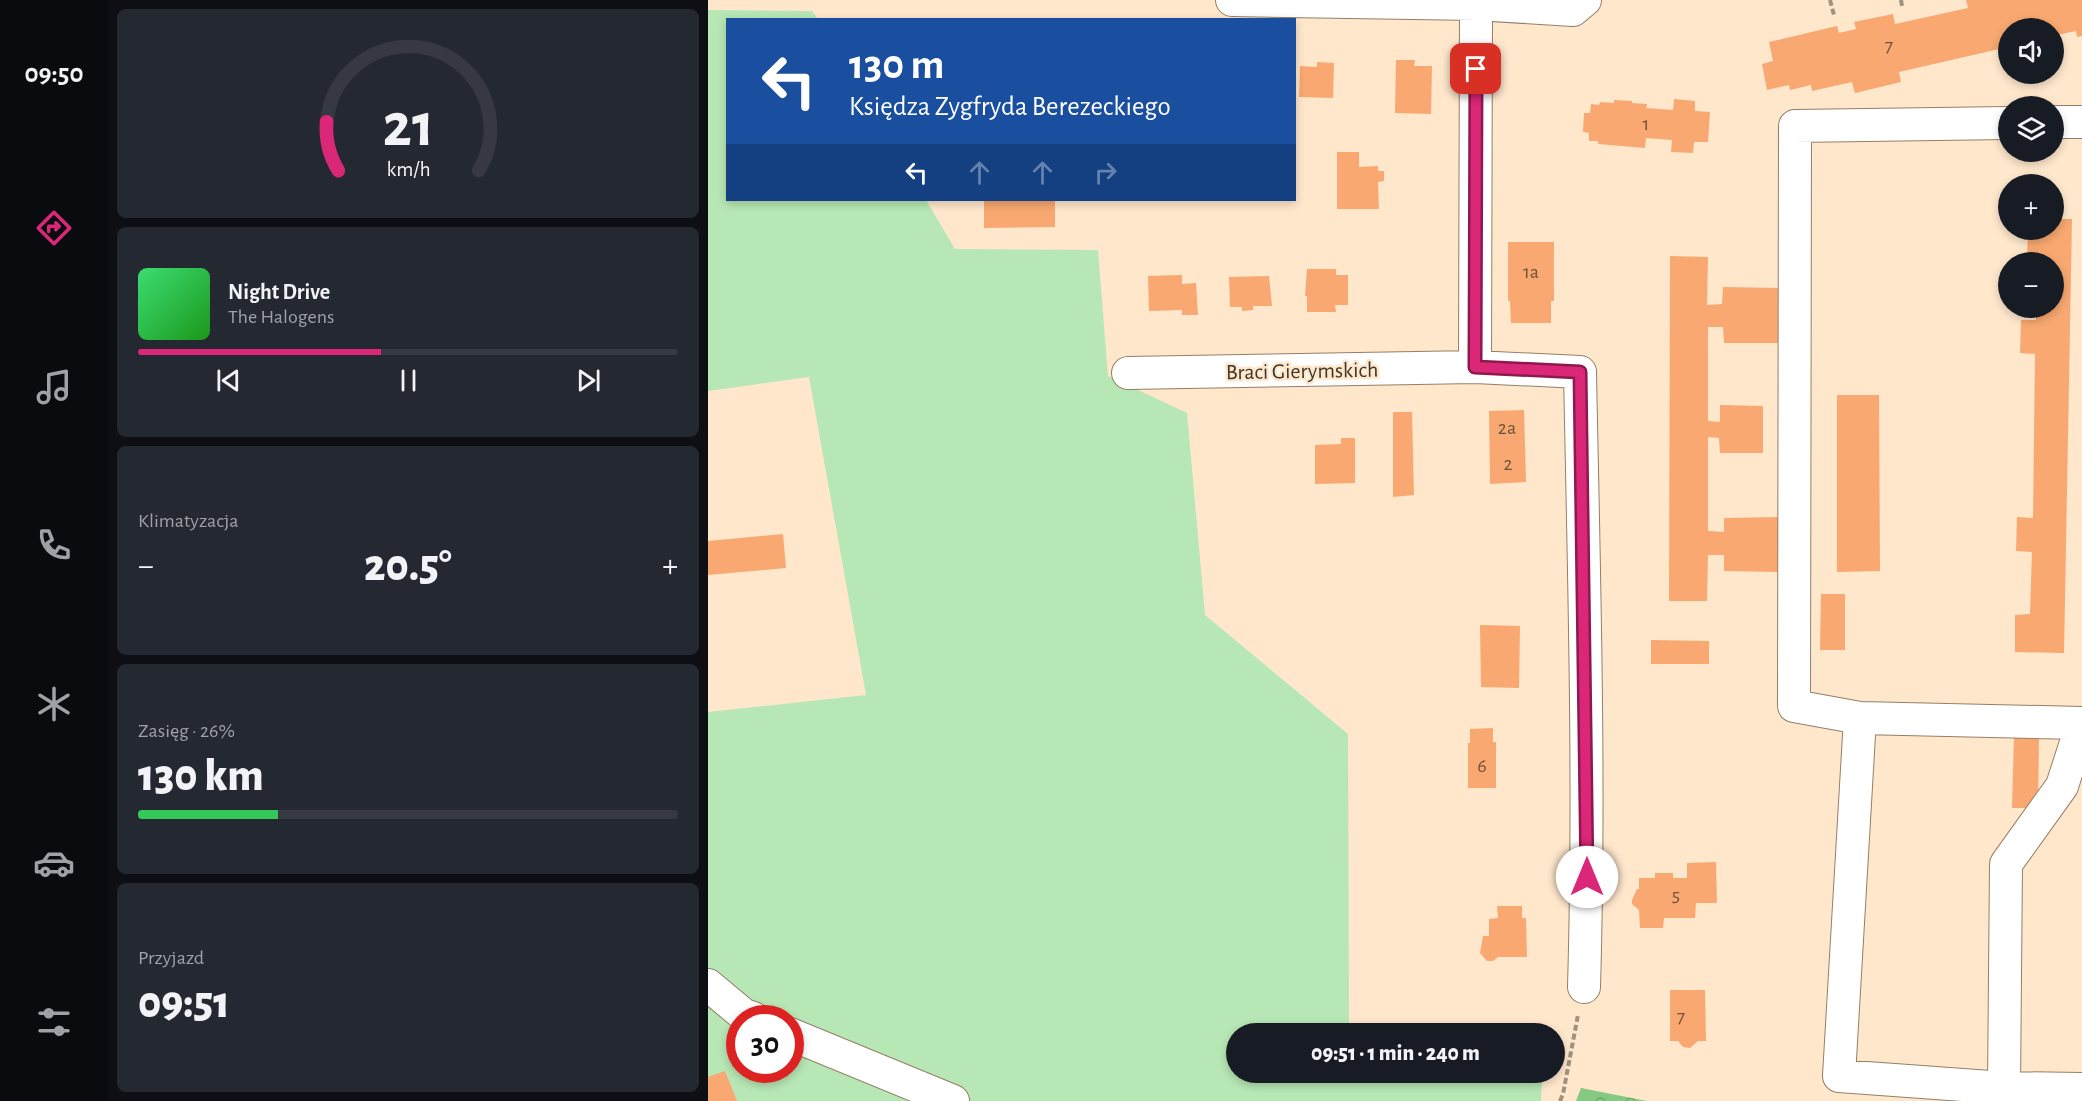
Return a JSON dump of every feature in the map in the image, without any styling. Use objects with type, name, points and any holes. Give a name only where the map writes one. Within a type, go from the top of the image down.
[{"type":"street","points":[[1232,0],[1476,4],[1573,10],[1585,0]]},
{"type":"street","points":[[1475,367],[1476,4]]},
{"type":"street","points":[[2064,122],[2082,122]]},
{"type":"street","points":[[1998,123],[1795,126],[1794,706],[1860,718],[2082,723],[2075,767],[2006,864],[2004,1088]]},
{"type":"street","name":"Braci Gierymskich","points":[[1128,373],[1475,367],[1580,372],[1587,751],[1584,987]]},
{"type":"street","points":[[1860,718],[1839,1076],[2004,1088],[2082,1089]]},
{"type":"street","points":[[708,985],[732,1005]]},
{"type":"street","points":[[804,1040],[953,1101]]},
{"type":"path","points":[[1830,0],[1834,15]]},
{"type":"path","points":[[1901,0],[1902,6]]},
{"type":"path","points":[[1560,1101],[1584,987]]},
{"type":"green space","points":[[708,10],[812,11],[817,18],[726,18],[726,201],[927,201],[955,249],[1098,250],[1108,376],[1187,413],[1205,615],[1348,734],[1349,1023],[1226,1023],[1226,1083],[1542,1083],[1541,1101],[708,1101],[708,712],[866,695],[809,377],[708,391]]},
{"type":"green space","points":[[1581,1088],[1647,1101],[1576,1101]]},
{"type":"building","points":[[1966,0],[2082,0],[2082,36],[2077,37],[2076,31],[2064,34],[2064,18],[1998,18],[1998,49],[1899,72],[1901,82],[1855,93],[1852,82],[1812,91],[1811,85],[1790,90],[1789,85],[1767,90],[1762,64],[1773,61],[1769,42],[1837,26],[1839,33],[1856,29],[1854,22],[1893,14],[1895,24],[1968,8]]},
{"type":"building","points":[[1396,60],[1415,60],[1414,66],[1432,66],[1431,114],[1395,113]]},
{"type":"building","points":[[1317,62],[1334,63],[1333,98],[1299,97],[1300,66],[1317,67]]},
{"type":"building","points":[[1674,99],[1695,101],[1695,111],[1710,112],[1708,142],[1694,142],[1693,153],[1671,152],[1672,140],[1646,138],[1645,148],[1598,144],[1598,141],[1589,141],[1589,133],[1583,132],[1584,113],[1590,113],[1591,104],[1614,103],[1614,100],[1632,101],[1632,103],[1647,104],[1646,108],[1673,110]]},
{"type":"building","points":[[1337,152],[1359,152],[1359,167],[1378,166],[1378,171],[1384,171],[1384,181],[1378,182],[1379,209],[1337,209]]},
{"type":"building","points":[[984,201],[1055,201],[1055,227],[984,228]]},
{"type":"building","points":[[2064,219],[2072,219],[2064,653],[2015,652],[2015,615],[2030,614],[2032,552],[2016,551],[2017,517],[2033,518],[2035,354],[2020,353],[2021,320],[2064,318],[2064,252],[2027,252],[2028,240],[2064,240]]},
{"type":"building","points":[[1508,242],[1554,242],[1554,301],[1551,301],[1551,323],[1511,323],[1510,301],[1508,301]]},
{"type":"building","points":[[1670,256],[1708,257],[1707,305],[1722,304],[1723,287],[1781,288],[1781,343],[1724,343],[1723,327],[1708,327],[1708,421],[1720,422],[1720,405],[1763,406],[1763,453],[1720,453],[1719,438],[1708,437],[1708,531],[1724,532],[1724,518],[1782,517],[1781,572],[1724,571],[1724,555],[1708,555],[1707,601],[1669,601]]},
{"type":"building","points":[[1307,269],[1336,269],[1336,275],[1348,275],[1348,305],[1335,305],[1336,312],[1307,312],[1307,296],[1305,296]]},
{"type":"building","points":[[1182,275],[1182,284],[1196,283],[1198,315],[1182,315],[1182,310],[1149,311],[1148,276]]},
{"type":"building","points":[[1269,276],[1272,306],[1253,306],[1253,310],[1242,311],[1242,307],[1230,307],[1229,277]]},
{"type":"building","points":[[1837,395],[1879,395],[1880,571],[1837,572]]},
{"type":"building","points":[[1524,410],[1526,482],[1490,484],[1489,411]]},
{"type":"building","points":[[1393,412],[1412,412],[1414,495],[1393,497]]},
{"type":"building","points":[[1341,438],[1355,438],[1355,483],[1315,484],[1315,445],[1341,444]]},
{"type":"building","points":[[783,534],[786,568],[708,575],[708,541]]},
{"type":"building","points":[[1821,594],[1845,594],[1845,650],[1820,650]]},
{"type":"building","points":[[1480,625],[1520,626],[1519,688],[1481,687]]},
{"type":"building","points":[[1651,640],[1709,641],[1709,664],[1651,664]]},
{"type":"building","points":[[1493,728],[1493,742],[1496,742],[1496,788],[1468,788],[1470,729]]},
{"type":"building","points":[[2014,735],[2039,736],[2038,808],[2012,808]]},
{"type":"building","points":[[1716,862],[1717,903],[1696,903],[1695,918],[1664,918],[1663,928],[1640,928],[1639,910],[1632,904],[1637,889],[1639,889],[1639,878],[1655,878],[1655,873],[1673,873],[1673,878],[1687,878],[1687,863]]},
{"type":"building","points":[[1497,906],[1522,906],[1522,918],[1526,918],[1527,957],[1498,957],[1493,961],[1487,961],[1480,953],[1483,936],[1489,936],[1489,919],[1498,918]]},
{"type":"building","points":[[1670,990],[1705,990],[1706,1041],[1698,1041],[1690,1048],[1683,1047],[1678,1041],[1670,1041]]},
{"type":"building","points":[[725,1071],[726,1083],[730,1083],[737,1101],[708,1101],[708,1077]]},
{"type":"route","points":[[1476,69],[1475,367],[1580,372],[1587,877]]}]
